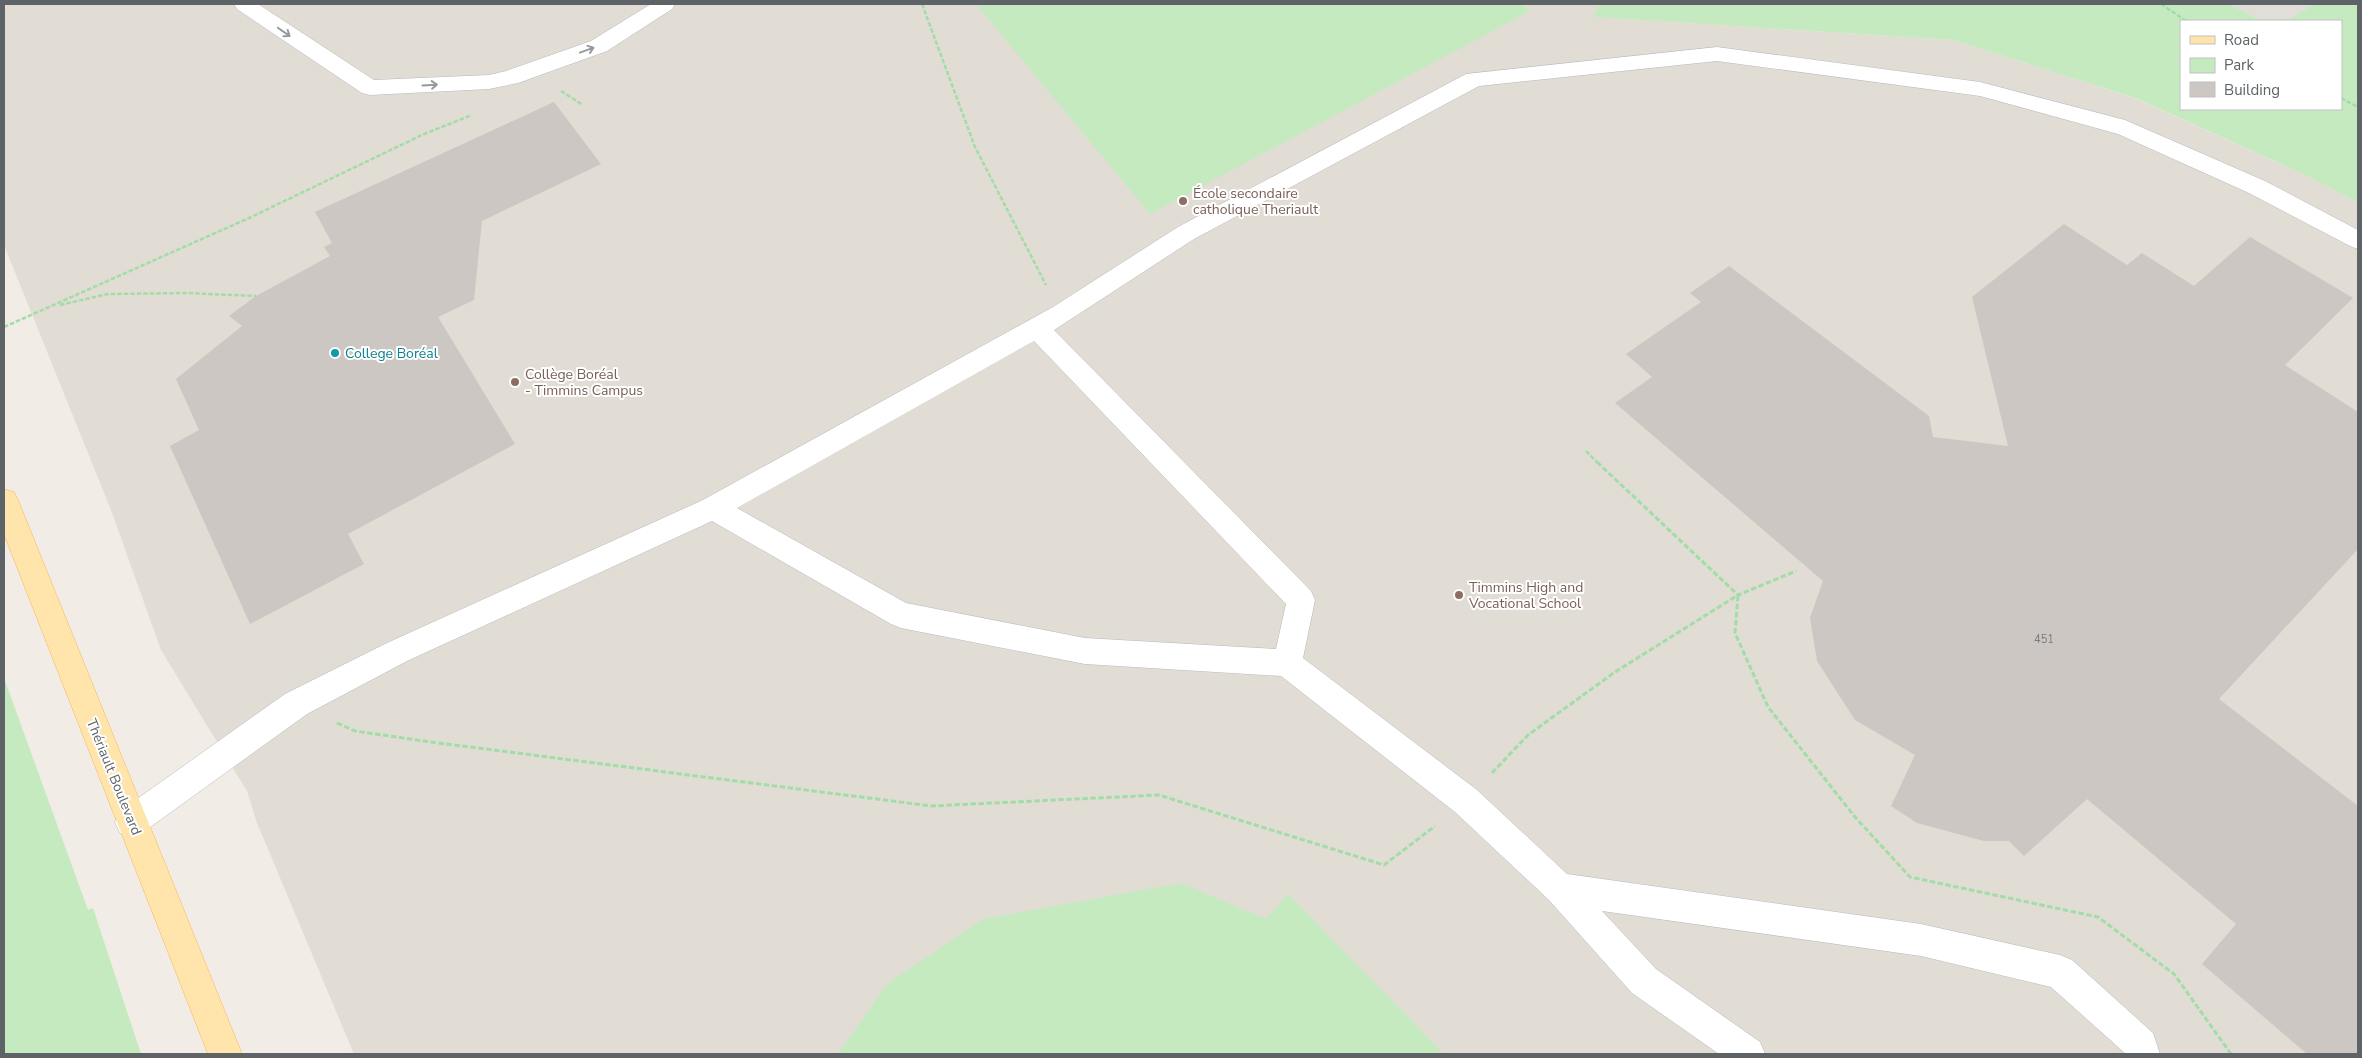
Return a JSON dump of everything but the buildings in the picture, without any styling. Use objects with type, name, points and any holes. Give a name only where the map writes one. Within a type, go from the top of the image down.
[{"type":"main road","name":"Thériault Boulevard","points":[[4,500],[225,1054]]},
{"type":"lane","points":[[244,4],[370,88],[489,82],[510,78],[599,46],[666,4]]},
{"type":"lane","points":[[132,822],[296,704],[398,652],[713,508],[1062,314],[1186,233],[1474,79],[1717,54],[1980,89],[2126,128],[2257,187],[2358,240]]},
{"type":"lane","points":[[1037,328],[1300,600],[1288,663]]},
{"type":"lane","points":[[713,508],[901,615],[1085,651],[1288,663],[1466,801],[1560,889],[1644,981],[1748,1054]]},
{"type":"lane","points":[[1560,889],[1921,940],[2060,972],[2141,1046],[2143,1054]]},
{"type":"path","points":[[922,4],[974,147],[1062,314]]},
{"type":"path","points":[[2161,4],[2185,20]]},
{"type":"path","points":[[557,89],[583,105]]},
{"type":"path","points":[[2342,99],[2358,107]]},
{"type":"path","points":[[4,327],[249,218],[424,134],[478,112]]},
{"type":"path","points":[[52,307],[108,294],[186,293],[256,296]]},
{"type":"path","points":[[1586,451],[1738,595]]},
{"type":"path","points":[[296,704],[355,731],[931,806],[1159,795],[1384,865],[1466,801],[1528,735],[1615,672],[1738,595],[1796,571]]},
{"type":"path","points":[[1738,595],[1734,633],[1768,707],[1855,817],[1910,877],[2098,917],[2174,974],[2231,1054]]},
{"type":"shaded area","name":"Timmins High and Vocational School","points":[[4,4],[1599,4],[1594,17],[1953,40],[2137,99],[2307,176],[2358,203],[2358,1054],[354,1054],[257,823],[247,791],[161,650],[111,510],[4,245]]},
{"type":"shaded area","points":[[2229,4],[2314,4],[2288,20],[2260,20]]},
{"type":"green space","name":"École secondaire catholique Theriault","points":[[976,4],[1522,4],[1530,11],[1150,214]]},
{"type":"green space","points":[[1599,4],[2229,4],[2260,20],[2180,20],[2180,110],[2342,110],[2342,20],[2288,20],[2314,4],[2358,4],[2358,203],[2307,176],[2138,99],[1953,40],[1593,17]]},
{"type":"green space","points":[[4,678],[88,910],[93,908],[141,1054],[4,1054]]},
{"type":"green space","points":[[1181,883],[1266,919],[1288,894],[1444,1054],[838,1054],[887,984],[983,919]]},
{"type":"place","name":"École secondaire catholique Theriault","points":[[1183,201]]},
{"type":"place","name":"College Boréal","points":[[335,353]]},
{"type":"place","name":"Collège Boréal - Timmins Campus","points":[[515,382]]},
{"type":"place","name":"Timmins High and Vocational School","points":[[1459,595]]}]
